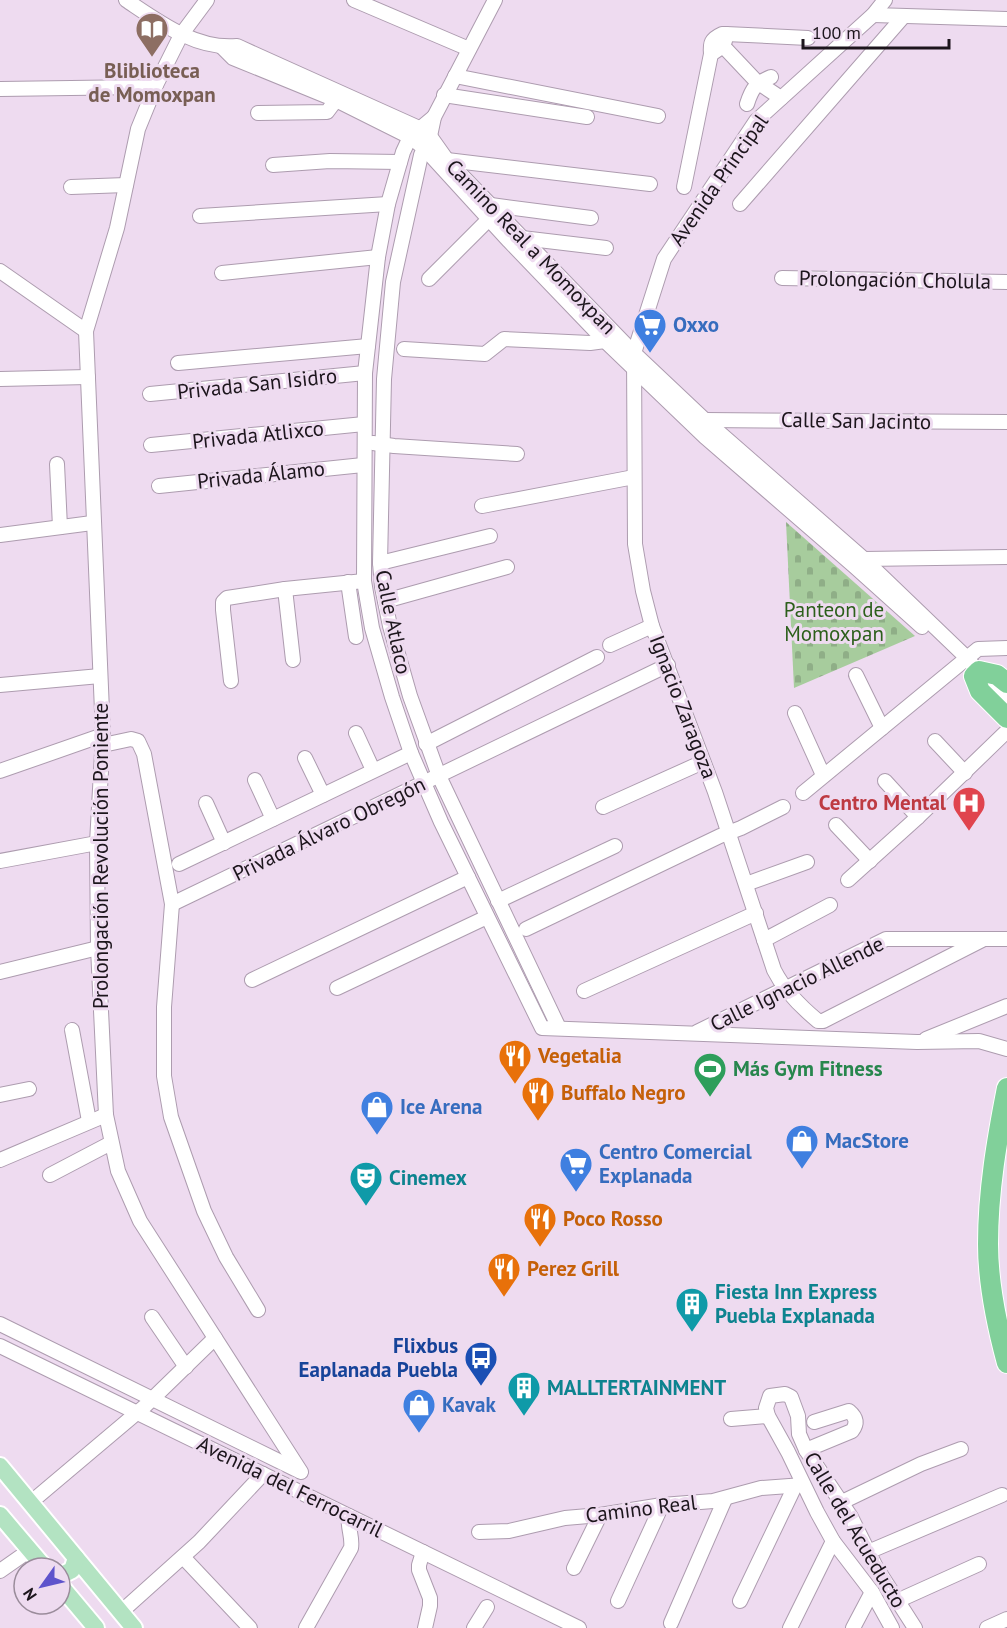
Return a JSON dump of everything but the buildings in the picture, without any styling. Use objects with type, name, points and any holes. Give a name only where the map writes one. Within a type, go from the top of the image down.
[{"type":"highway","points":[[973,670],[997,675],[1007,683]]},
{"type":"highway","points":[[973,670],[980,691],[1007,718]]},
{"type":"highway","points":[[1007,1088],[995,1152],[988,1216],[988,1247],[996,1311],[1007,1363]]},
{"type":"main road","points":[[0,1466],[134,1628]]},
{"type":"main road","points":[[0,1515],[35,1556]]},
{"type":"main road","points":[[72,1570],[76,1558]]},
{"type":"main road","points":[[83,1613],[83,1602],[86,1596],[104,1592]]},
{"type":"main road","points":[[72,1600],[96,1628]]},
{"type":"street","name":"Camino Real a Momoxpan","points":[[126,0],[182,35],[222,47],[237,46],[421,137],[447,160],[490,212]]},
{"type":"street","name":"Prolongación Revolución Poniente","points":[[207,0],[182,35],[156,85],[138,129],[117,228],[86,331],[92,523],[103,740],[97,843],[98,948],[106,1115],[118,1171],[140,1221],[301,1472]]},
{"type":"street","points":[[354,0],[470,49]]},
{"type":"street","points":[[421,137],[434,117],[495,0]]},
{"type":"street","name":"Avenida Principal","points":[[633,368],[633,353],[664,259],[756,121],[873,15],[885,0]]},
{"type":"street","points":[[873,15],[1007,19]]},
{"type":"street","points":[[740,204],[903,17]]},
{"type":"street","points":[[684,187],[711,54],[725,40],[808,38]]},
{"type":"street","points":[[725,40],[781,98]]},
{"type":"street","name":"Camino Real a Momoxpan","points":[[222,47],[233,58],[421,137],[490,212],[633,353],[1007,700]]},
{"type":"street","points":[[454,76],[658,116]]},
{"type":"street","points":[[747,104],[751,91],[765,82]]},
{"type":"street","points":[[0,89],[156,85]]},
{"type":"street","points":[[444,95],[587,117]]},
{"type":"street","points":[[258,113],[327,112],[336,100]]},
{"type":"street","name":"Calle Atlaco","points":[[421,137],[393,282],[383,390],[380,564],[385,602],[390,626],[426,744],[439,776],[559,1028],[542,1028],[423,783],[392,697],[372,628],[364,581],[365,373],[378,257],[388,204],[400,162],[421,137]]},
{"type":"street","points":[[447,160],[650,184]]},
{"type":"street","points":[[273,165],[330,161],[400,162]]},
{"type":"street","points":[[71,187],[126,185]]},
{"type":"street","points":[[200,216],[388,204]]},
{"type":"street","points":[[429,279],[490,212],[591,218]]},
{"type":"street","name":"Camino Real a Momoxpan","points":[[516,238],[605,341],[705,437],[859,562]]},
{"type":"street","points":[[516,238],[606,248]]},
{"type":"street","points":[[222,273],[378,257]]},
{"type":"street","points":[[0,271],[86,331]]},
{"type":"street","name":"Prolongación Cholula","points":[[782,278],[1007,282]]},
{"type":"street","points":[[376,281],[393,282]]},
{"type":"street","points":[[404,349],[485,354],[504,339],[590,343],[605,341]]},
{"type":"street","points":[[178,363],[368,346]]},
{"type":"street","name":"Ignacio Zaragoza","points":[[633,368],[635,544],[643,591],[652,626],[729,832],[774,970],[785,988],[818,1021],[823,1021],[982,940]]},
{"type":"street","name":"Privada San Isidro","points":[[150,394],[365,373]]},
{"type":"street","points":[[0,379],[88,377]]},
{"type":"street","name":"Calle San Jacinto","points":[[705,420],[1007,422]]},
{"type":"street","name":"Privada Atlixco","points":[[151,445],[364,424]]},
{"type":"street","points":[[364,441],[381,445],[517,454]]},
{"type":"street","points":[[57,464],[60,527]]},
{"type":"street","name":"Privada Álamo","points":[[159,486],[363,465]]},
{"type":"street","points":[[482,506],[634,477]]},
{"type":"street","points":[[0,535],[92,523]]},
{"type":"street","points":[[380,564],[490,536]]},
{"type":"street","points":[[859,562],[1007,557]]},
{"type":"street","points":[[385,602],[507,567]]},
{"type":"street","points":[[231,681],[223,602],[231,596],[364,581]]},
{"type":"street","points":[[348,582],[356,637]]},
{"type":"street","points":[[285,589],[292,660]]},
{"type":"street","points":[[372,628],[390,626]]},
{"type":"street","points":[[610,645],[652,626]]},
{"type":"street","points":[[803,793],[882,728],[973,670],[978,649],[1007,648]]},
{"type":"street","points":[[426,744],[597,657]]},
{"type":"street","name":"Privada Álvaro Obregón","points":[[172,904],[668,665]]},
{"type":"street","points":[[855,675],[882,728]]},
{"type":"street","points":[[0,685],[100,676]]},
{"type":"street","points":[[795,713],[823,775]]},
{"type":"street","points":[[848,880],[965,773],[1007,731]]},
{"type":"street","points":[[356,733],[373,770]]},
{"type":"street","points":[[0,771],[103,740],[131,739],[138,741],[141,747],[172,904],[164,1007],[164,1076],[171,1117],[204,1211],[226,1257],[258,1310]]},
{"type":"street","points":[[935,741],[965,773]]},
{"type":"street","points":[[180,864],[411,753]]},
{"type":"street","points":[[305,758],[323,795]]},
{"type":"street","points":[[603,807],[704,762]]},
{"type":"street","points":[[255,780],[273,819]]},
{"type":"street","points":[[885,781],[918,817]]},
{"type":"street","points":[[206,803],[224,843]]},
{"type":"street","points":[[526,929],[783,807]]},
{"type":"street","points":[[836,825],[870,861]]},
{"type":"street","points":[[0,861],[97,843]]},
{"type":"street","points":[[498,901],[615,846]]},
{"type":"street","points":[[746,884],[807,862]]},
{"type":"street","points":[[252,980],[468,877]]},
{"type":"street","points":[[764,940],[830,905]]},
{"type":"street","points":[[585,991],[756,913]]},
{"type":"street","points":[[337,988],[489,923],[508,921]]},
{"type":"street","name":"Calle Ignacio Allende","points":[[696,1033],[886,939],[1007,939]]},
{"type":"street","points":[[0,972],[98,948]]},
{"type":"street","points":[[917,1042],[1007,1006]]},
{"type":"street","points":[[559,1028],[917,1042],[979,1041],[1007,1049]]},
{"type":"street","points":[[72,1030],[89,1121]]},
{"type":"street","points":[[0,1095],[29,1089]]},
{"type":"street","points":[[0,1161],[106,1115]]},
{"type":"street","points":[[50,1175],[111,1143]]},
{"type":"street","points":[[152,1317],[186,1367]]},
{"type":"street","name":"Avenida del Ferrocarril","points":[[0,1324],[301,1472]]},
{"type":"street","points":[[30,1503],[137,1413],[215,1338]]},
{"type":"street","name":"Avenida del Ferrocarril","points":[[0,1346],[579,1628]]},
{"type":"street","name":"Calle del Acueducto","points":[[892,1628],[872,1592],[833,1541],[799,1485],[788,1452],[768,1416],[766,1408],[770,1396],[785,1394],[791,1397],[798,1416],[799,1434],[806,1450],[842,1502],[876,1567],[915,1628]]},
{"type":"street","points":[[806,1450],[852,1431],[856,1420],[849,1411],[814,1422]]},
{"type":"street","points":[[731,1419],[768,1416]]},
{"type":"street","points":[[842,1502],[921,1464],[961,1449]]},
{"type":"street","points":[[121,1612],[183,1557],[263,1474]]},
{"type":"street","points":[[740,1601],[799,1485]]},
{"type":"street","name":"Camino Real","points":[[479,1532],[509,1532],[548,1521],[662,1505],[725,1499],[761,1488],[799,1485]]},
{"type":"street","points":[[868,1552],[1002,1495]]},
{"type":"street","points":[[671,1623],[725,1499]]},
{"type":"street","points":[[618,1601],[662,1505]]},
{"type":"street","points":[[574,1568],[600,1515]]},
{"type":"street","points":[[306,1628],[351,1548],[349,1516]]},
{"type":"street","points":[[790,1628],[833,1541]]},
{"type":"street","points":[[0,1571],[30,1550]]},
{"type":"street","points":[[423,1552],[418,1565],[430,1602],[425,1628]]},
{"type":"street","points":[[183,1557],[250,1628]]},
{"type":"street","points":[[897,1601],[979,1564]]},
{"type":"street","points":[[860,1575],[876,1567]]},
{"type":"street","points":[[853,1628],[872,1592]]},
{"type":"street","points":[[474,1628],[487,1607]]},
{"type":"street","points":[[987,1628],[1007,1620]]},
{"type":"green space","name":"Panteon de Momoxpan","points":[[786,522],[915,636],[794,688]]},
{"type":"place","name":"Bliblioteca de Momoxpan","points":[[152,58]]},
{"type":"place","name":"Oxxo","points":[[650,354]]},
{"type":"place","name":"Centro Mental","points":[[969,832]]},
{"type":"place","name":"Vegetalia","points":[[515,1085]]},
{"type":"place","name":"Más Gym Fitness","points":[[710,1098]]},
{"type":"place","name":"Buffalo Negro","points":[[538,1122]]},
{"type":"place","name":"Ice Arena","points":[[377,1136]]},
{"type":"place","name":"MacStore","points":[[802,1170]]},
{"type":"place","name":"Centro Comercial Explanada","points":[[576,1193]]},
{"type":"place","name":"Cinemex","points":[[366,1207]]},
{"type":"place","name":"Poco Rosso","points":[[540,1248]]},
{"type":"place","name":"Perez Grill","points":[[504,1298]]},
{"type":"place","name":"Fiesta Inn Express Puebla Explanada","points":[[692,1333]]},
{"type":"place","name":"Flixbus Eaplanada Puebla","points":[[481,1387]]},
{"type":"place","name":"MALLTERTAINMENT","points":[[524,1417]]},
{"type":"place","name":"Kavak","points":[[419,1434]]}]
